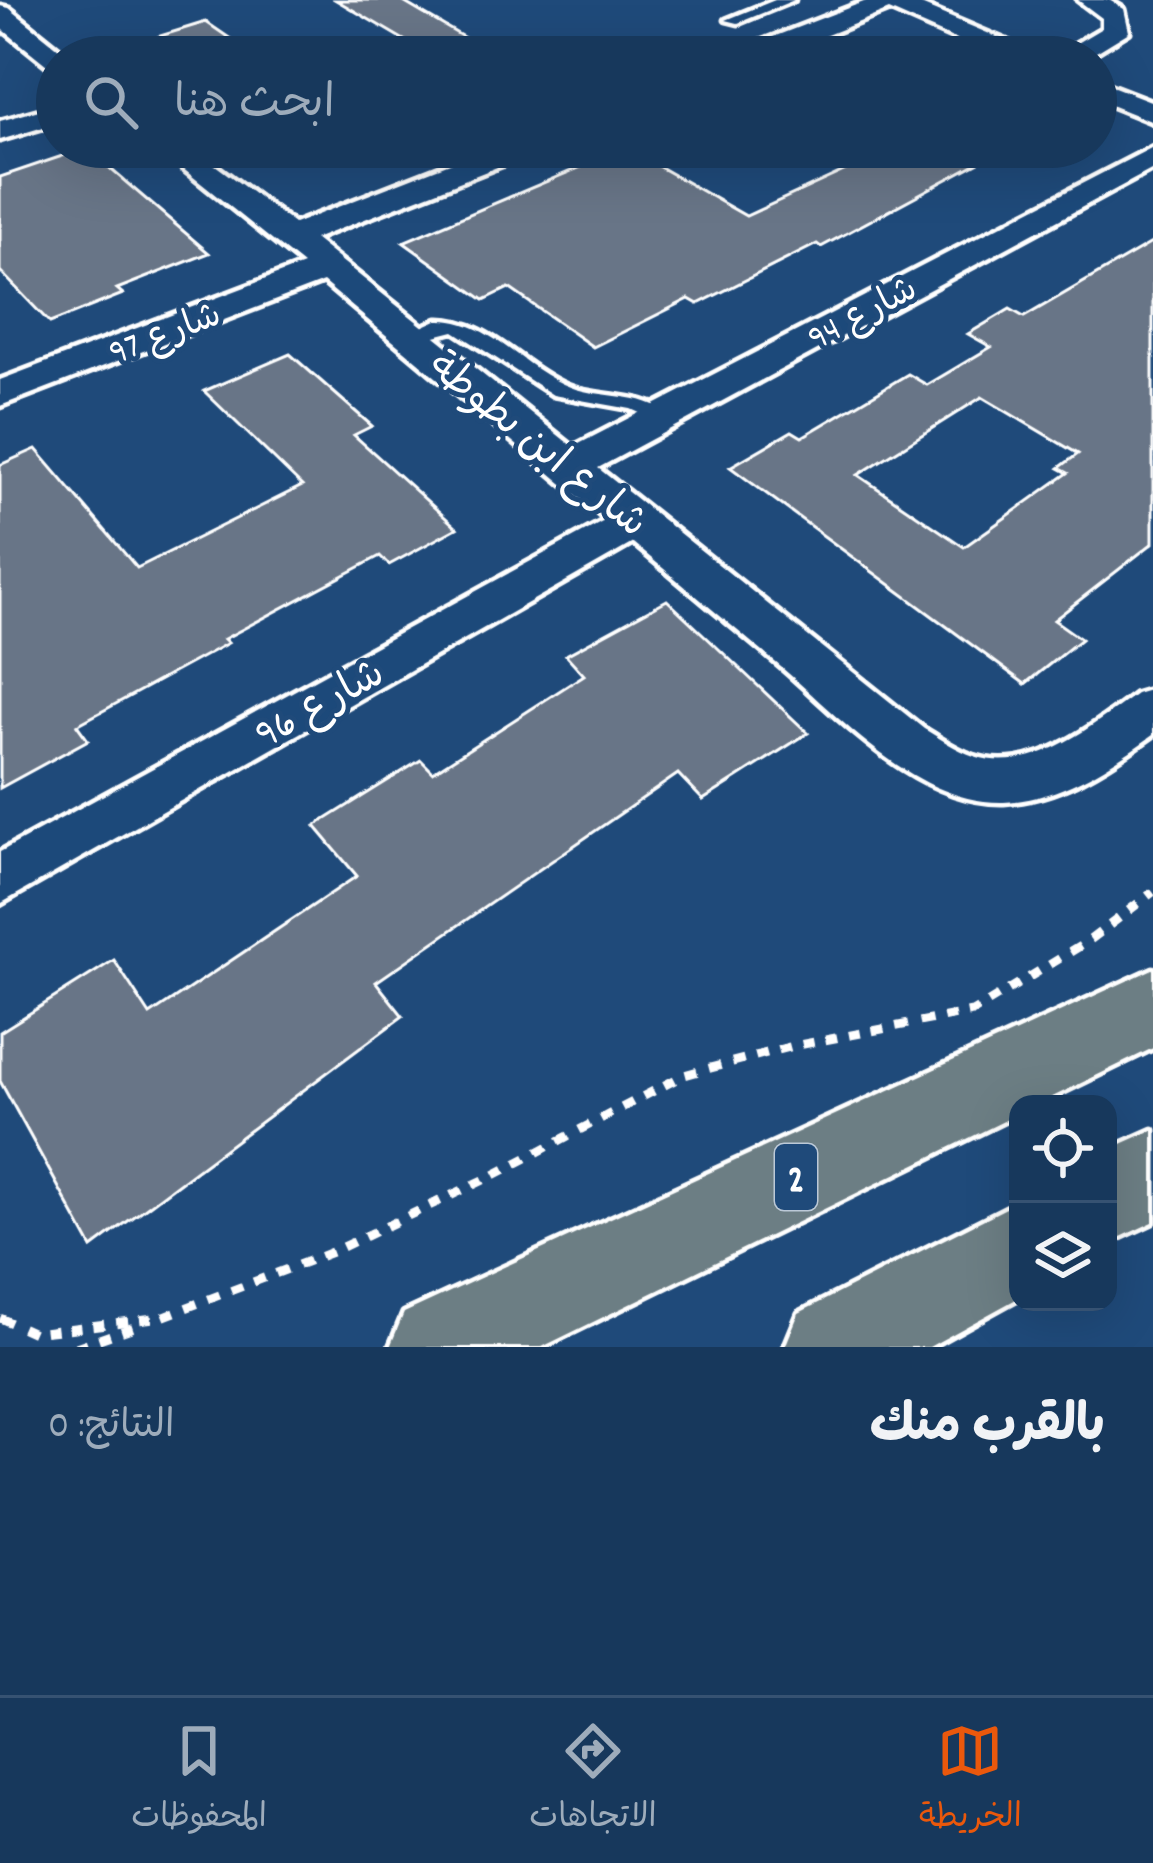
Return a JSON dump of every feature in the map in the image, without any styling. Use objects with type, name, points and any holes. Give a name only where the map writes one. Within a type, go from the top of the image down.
[{"type":"main road","name":"2","points":[[438,1347],[1153,1006]]},
{"type":"main road","points":[[1117,1193],[1153,1174]]},
{"type":"main road","points":[[840,1345],[1009,1252]]},
{"type":"street","points":[[1090,0],[1115,15],[1115,32],[1107,36]]},
{"type":"street","points":[[801,36],[890,1],[971,36]]},
{"type":"street","points":[[0,14],[36,42]]},
{"type":"street","points":[[1117,98],[1153,113]]},
{"type":"street","points":[[0,131],[36,120]]},
{"type":"street","name":"شارع 94","points":[[569,466],[1153,156]]},
{"type":"street","name":"شارع ابن بطوطة","points":[[199,168],[290,237],[906,743],[943,764],[983,779],[1028,778],[1087,752],[1153,708]]},
{"type":"street","points":[[290,237],[466,168]]},
{"type":"street","name":"شارع 97","points":[[0,394],[328,268]]},
{"type":"street","name":"شارع 96","points":[[0,880],[636,521]]},
{"type":"lane","points":[[733,20],[787,0]]},
{"type":"lane","points":[[411,336],[437,326],[458,325],[560,391],[636,404],[662,417]]},
{"type":"path","points":[[76,1347],[352,1243],[684,1076],[793,1046],[972,1012],[1090,940],[1153,892]]},
{"type":"path","points":[[0,1318],[34,1333],[162,1317]]},
{"type":"building","points":[[336,0],[400,0],[461,36],[397,36]]},
{"type":"building","points":[[206,22],[226,36],[160,36]]},
{"type":"building","points":[[36,165],[109,168],[209,253],[117,289],[123,294],[50,323],[0,271],[0,177]]},
{"type":"building","points":[[579,168],[661,168],[746,216],[850,168],[968,168],[821,247],[817,244],[698,304],[689,299],[593,347],[509,288],[484,300],[403,242]]},
{"type":"building","points":[[1153,242],[1153,543],[1054,620],[1081,639],[1025,684],[730,467],[792,431],[802,437],[908,374],[927,385],[991,347],[968,334],[1010,309],[1024,317]],"holes":[[[982,397],[1078,454],[1059,468],[1068,473],[964,547],[858,475]]]},
{"type":"building","points":[[290,354],[372,426],[354,435],[457,528],[389,565],[380,556],[224,639],[228,643],[77,725],[88,740],[0,788],[0,465],[36,449],[137,568],[302,486],[204,391]]},
{"type":"building","points":[[667,600],[808,733],[703,800],[678,774],[376,982],[403,1016],[92,1248],[0,1081],[0,1032],[114,960],[150,1015],[357,876],[315,826],[421,760],[433,772],[584,675],[566,655]]}]
